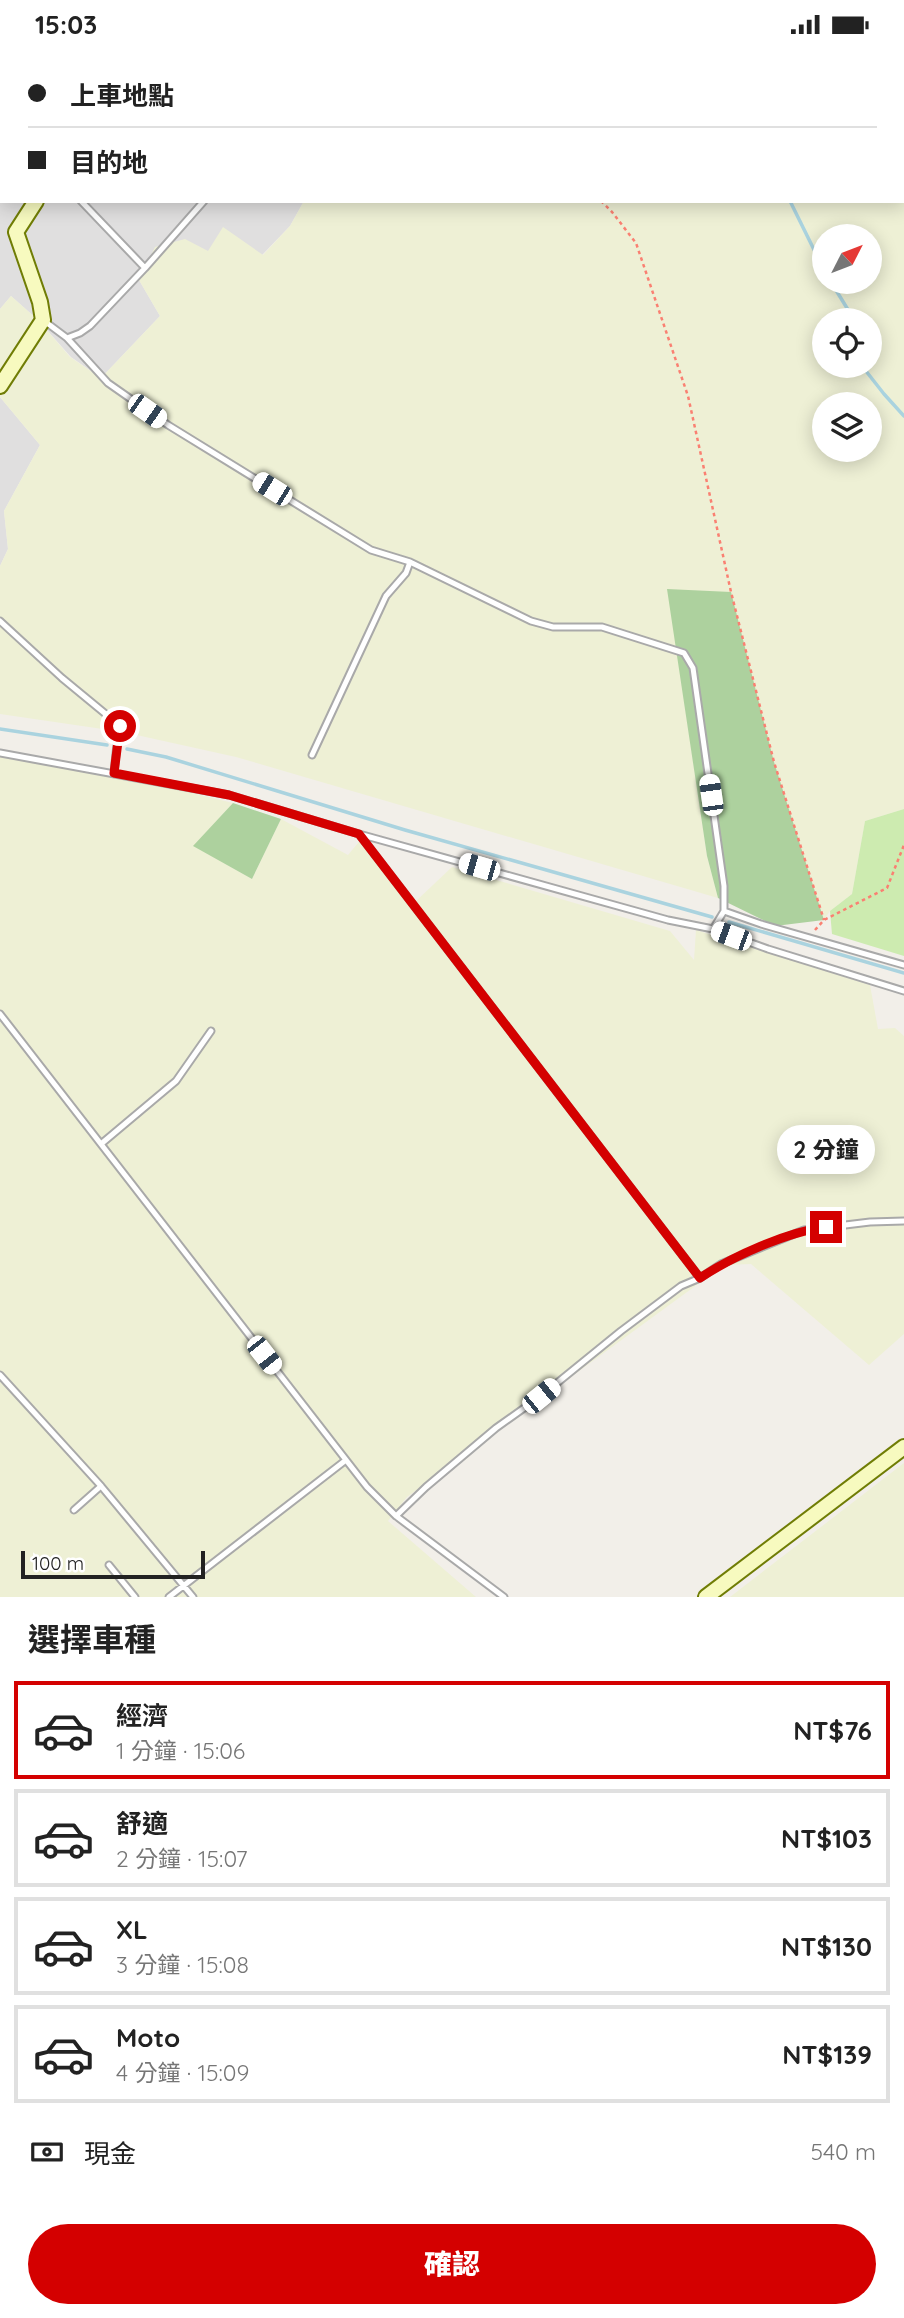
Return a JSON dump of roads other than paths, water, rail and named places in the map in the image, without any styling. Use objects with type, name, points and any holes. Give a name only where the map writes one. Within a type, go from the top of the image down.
[{"type":"street","points":[[0,386],[43,320],[40,302],[16,232],[35,203]]},
{"type":"street","points":[[706,1597],[904,1447]]},
{"type":"lane","points":[[83,203],[145,268]]},
{"type":"lane","points":[[67,338],[90,326],[202,203]]},
{"type":"lane","points":[[43,320],[67,338],[108,383],[168,425],[371,550],[410,562],[531,621],[553,627],[602,627],[684,653],[694,667],[721,860],[724,911],[713,929]]},
{"type":"lane","points":[[312,755],[386,596],[406,573],[410,562]]},
{"type":"lane","points":[[0,621],[120,726],[114,773]]},
{"type":"lane","points":[[0,753],[229,795],[668,920],[713,929],[904,991]]},
{"type":"lane","points":[[359,834],[700,1278]]},
{"type":"lane","points":[[724,911],[904,965]]},
{"type":"lane","points":[[0,1014],[367,1487],[396,1516],[503,1597]]},
{"type":"lane","points":[[101,1144],[176,1080],[211,1031]]},
{"type":"lane","points":[[396,1516],[496,1428],[681,1286],[700,1278],[721,1264],[804,1230],[904,1221]]},
{"type":"lane","points":[[0,1375],[101,1486],[193,1597]]},
{"type":"lane","points":[[169,1597],[346,1460]]},
{"type":"lane","points":[[74,1510],[101,1486]]},
{"type":"lane","points":[[109,1565],[135,1597]]},
{"type":"waterway","points":[[791,203],[812,246]]},
{"type":"waterway","points":[[838,294],[847,308]]},
{"type":"waterway","points":[[871,378],[904,416]]},
{"type":"waterway","points":[[0,729],[107,745]]},
{"type":"waterway","points":[[127,749],[166,757],[405,830],[712,917]]},
{"type":"waterway","points":[[729,922],[904,973]]}]
